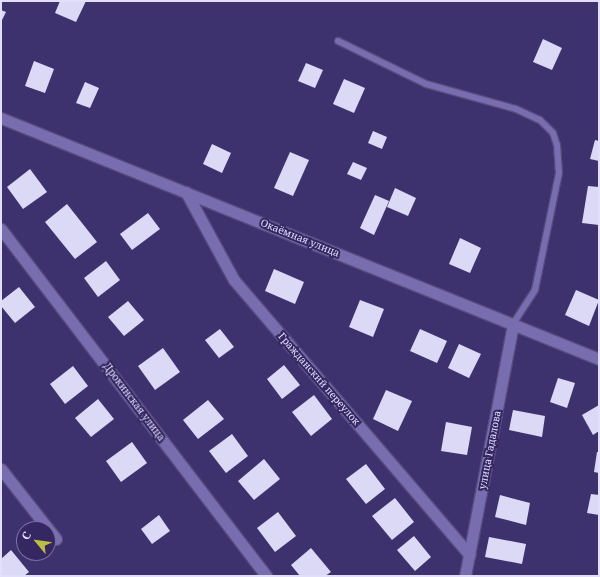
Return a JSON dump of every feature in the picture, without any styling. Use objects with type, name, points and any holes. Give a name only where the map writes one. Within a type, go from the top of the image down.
[{"type":"street","name":"Окаёмная улица","points":[[1,118],[599,359]]},
{"type":"street","name":"Гражданский переулок","points":[[186,192],[234,280],[470,555]]},
{"type":"street","name":"Дрокинская улица","points":[[1,229],[266,576]]},
{"type":"street","name":"улица Гадалова","points":[[465,576],[513,324]]},
{"type":"street","points":[[1,469],[42,521]]},
{"type":"lane","points":[[338,41],[426,84],[516,110],[540,120],[552,133],[557,145],[559,173],[535,290],[513,324]]},
{"type":"building","points":[[60,1],[86,1],[76,22],[55,13]]},
{"type":"building","points":[[1,10],[6,12],[1,22]]},
{"type":"building","points":[[543,39],[562,48],[552,70],[533,62]]},
{"type":"building","points":[[34,61],[54,69],[45,93],[25,86]]},
{"type":"building","points":[[306,63],[323,70],[315,88],[298,81]]},
{"type":"building","points":[[344,79],[365,88],[354,113],[333,104]]},
{"type":"building","points":[[85,82],[99,88],[90,108],[76,103]]},
{"type":"building","points":[[373,131],[387,137],[382,149],[368,143]]},
{"type":"building","points":[[595,140],[599,141],[599,161],[590,159]]},
{"type":"building","points":[[212,144],[231,153],[222,173],[203,164]]},
{"type":"building","points":[[290,152],[309,160],[293,196],[274,188]]},
{"type":"building","points":[[353,162],[367,168],[361,180],[347,174]]},
{"type":"building","points":[[30,169],[47,192],[23,209],[7,187]]},
{"type":"building","points":[[588,186],[599,187],[599,225],[582,223]]},
{"type":"building","points":[[395,188],[416,198],[408,216],[387,207]]},
{"type":"building","points":[[375,195],[389,201],[374,235],[360,228]]},
{"type":"building","points":[[67,204],[97,242],[75,259],[45,222]]},
{"type":"building","points":[[148,213],[160,229],[132,250],[120,234]]},
{"type":"building","points":[[460,238],[481,248],[470,273],[449,264]]},
{"type":"building","points":[[106,261],[120,280],[98,297],[84,278]]},
{"type":"building","points":[[274,269],[304,282],[295,304],[265,291]]},
{"type":"building","points":[[19,287],[35,307],[15,323],[1,306],[1,301]]},
{"type":"building","points":[[576,290],[599,300],[589,326],[565,315]]},
{"type":"building","points":[[360,300],[384,309],[373,337],[349,327]]},
{"type":"building","points":[[128,301],[144,320],[124,336],[108,317]]},
{"type":"building","points":[[220,329],[234,347],[219,358],[205,340]]},
{"type":"building","points":[[420,329],[447,341],[437,363],[410,351]]},
{"type":"building","points":[[459,344],[481,354],[469,378],[448,368]]},
{"type":"building","points":[[163,348],[180,372],[155,390],[138,366]]},
{"type":"building","points":[[284,365],[300,385],[282,399],[267,379]]},
{"type":"building","points":[[73,366],[88,386],[65,404],[50,384]]},
{"type":"building","points":[[558,378],[575,383],[567,408],[550,402]]},
{"type":"building","points":[[386,390],[412,401],[398,431],[373,419]]},
{"type":"building","points":[[314,395],[332,419],[311,436],[292,412]]},
{"type":"building","points":[[98,399],[114,419],[91,437],[75,418]]},
{"type":"building","points":[[208,400],[224,419],[198,439],[183,420]]},
{"type":"building","points":[[599,405],[599,431],[593,435],[582,415]]},
{"type":"building","points":[[513,410],[545,416],[542,437],[509,430]]},
{"type":"building","points":[[446,422],[472,427],[467,455],[441,451]]},
{"type":"building","points":[[232,434],[248,456],[226,473],[209,451]]},
{"type":"building","points":[[132,442],[147,463],[121,482],[106,461]]},
{"type":"building","points":[[597,452],[599,452],[599,473],[594,472]]},
{"type":"building","points":[[264,459],[280,479],[254,500],[238,481]]},
{"type":"building","points":[[366,464],[385,489],[366,504],[346,479]]},
{"type":"building","points":[[591,494],[599,495],[599,515],[587,513]]},
{"type":"building","points":[[500,495],[530,503],[526,525],[495,517]]},
{"type":"building","points":[[395,498],[414,522],[392,540],[372,516]]},
{"type":"building","points":[[278,512],[296,536],[275,552],[257,528]]},
{"type":"building","points":[[159,515],[170,531],[152,544],[141,529]]},
{"type":"building","points":[[414,536],[431,557],[415,571],[397,550]]},
{"type":"building","points":[[489,537],[526,544],[522,564],[485,557]]},
{"type":"building","points":[[311,548],[331,572],[325,576],[300,576],[291,565]]},
{"type":"building","points":[[11,550],[16,556],[16,561],[20,561],[29,572],[24,576],[1,576],[1,559]]}]
